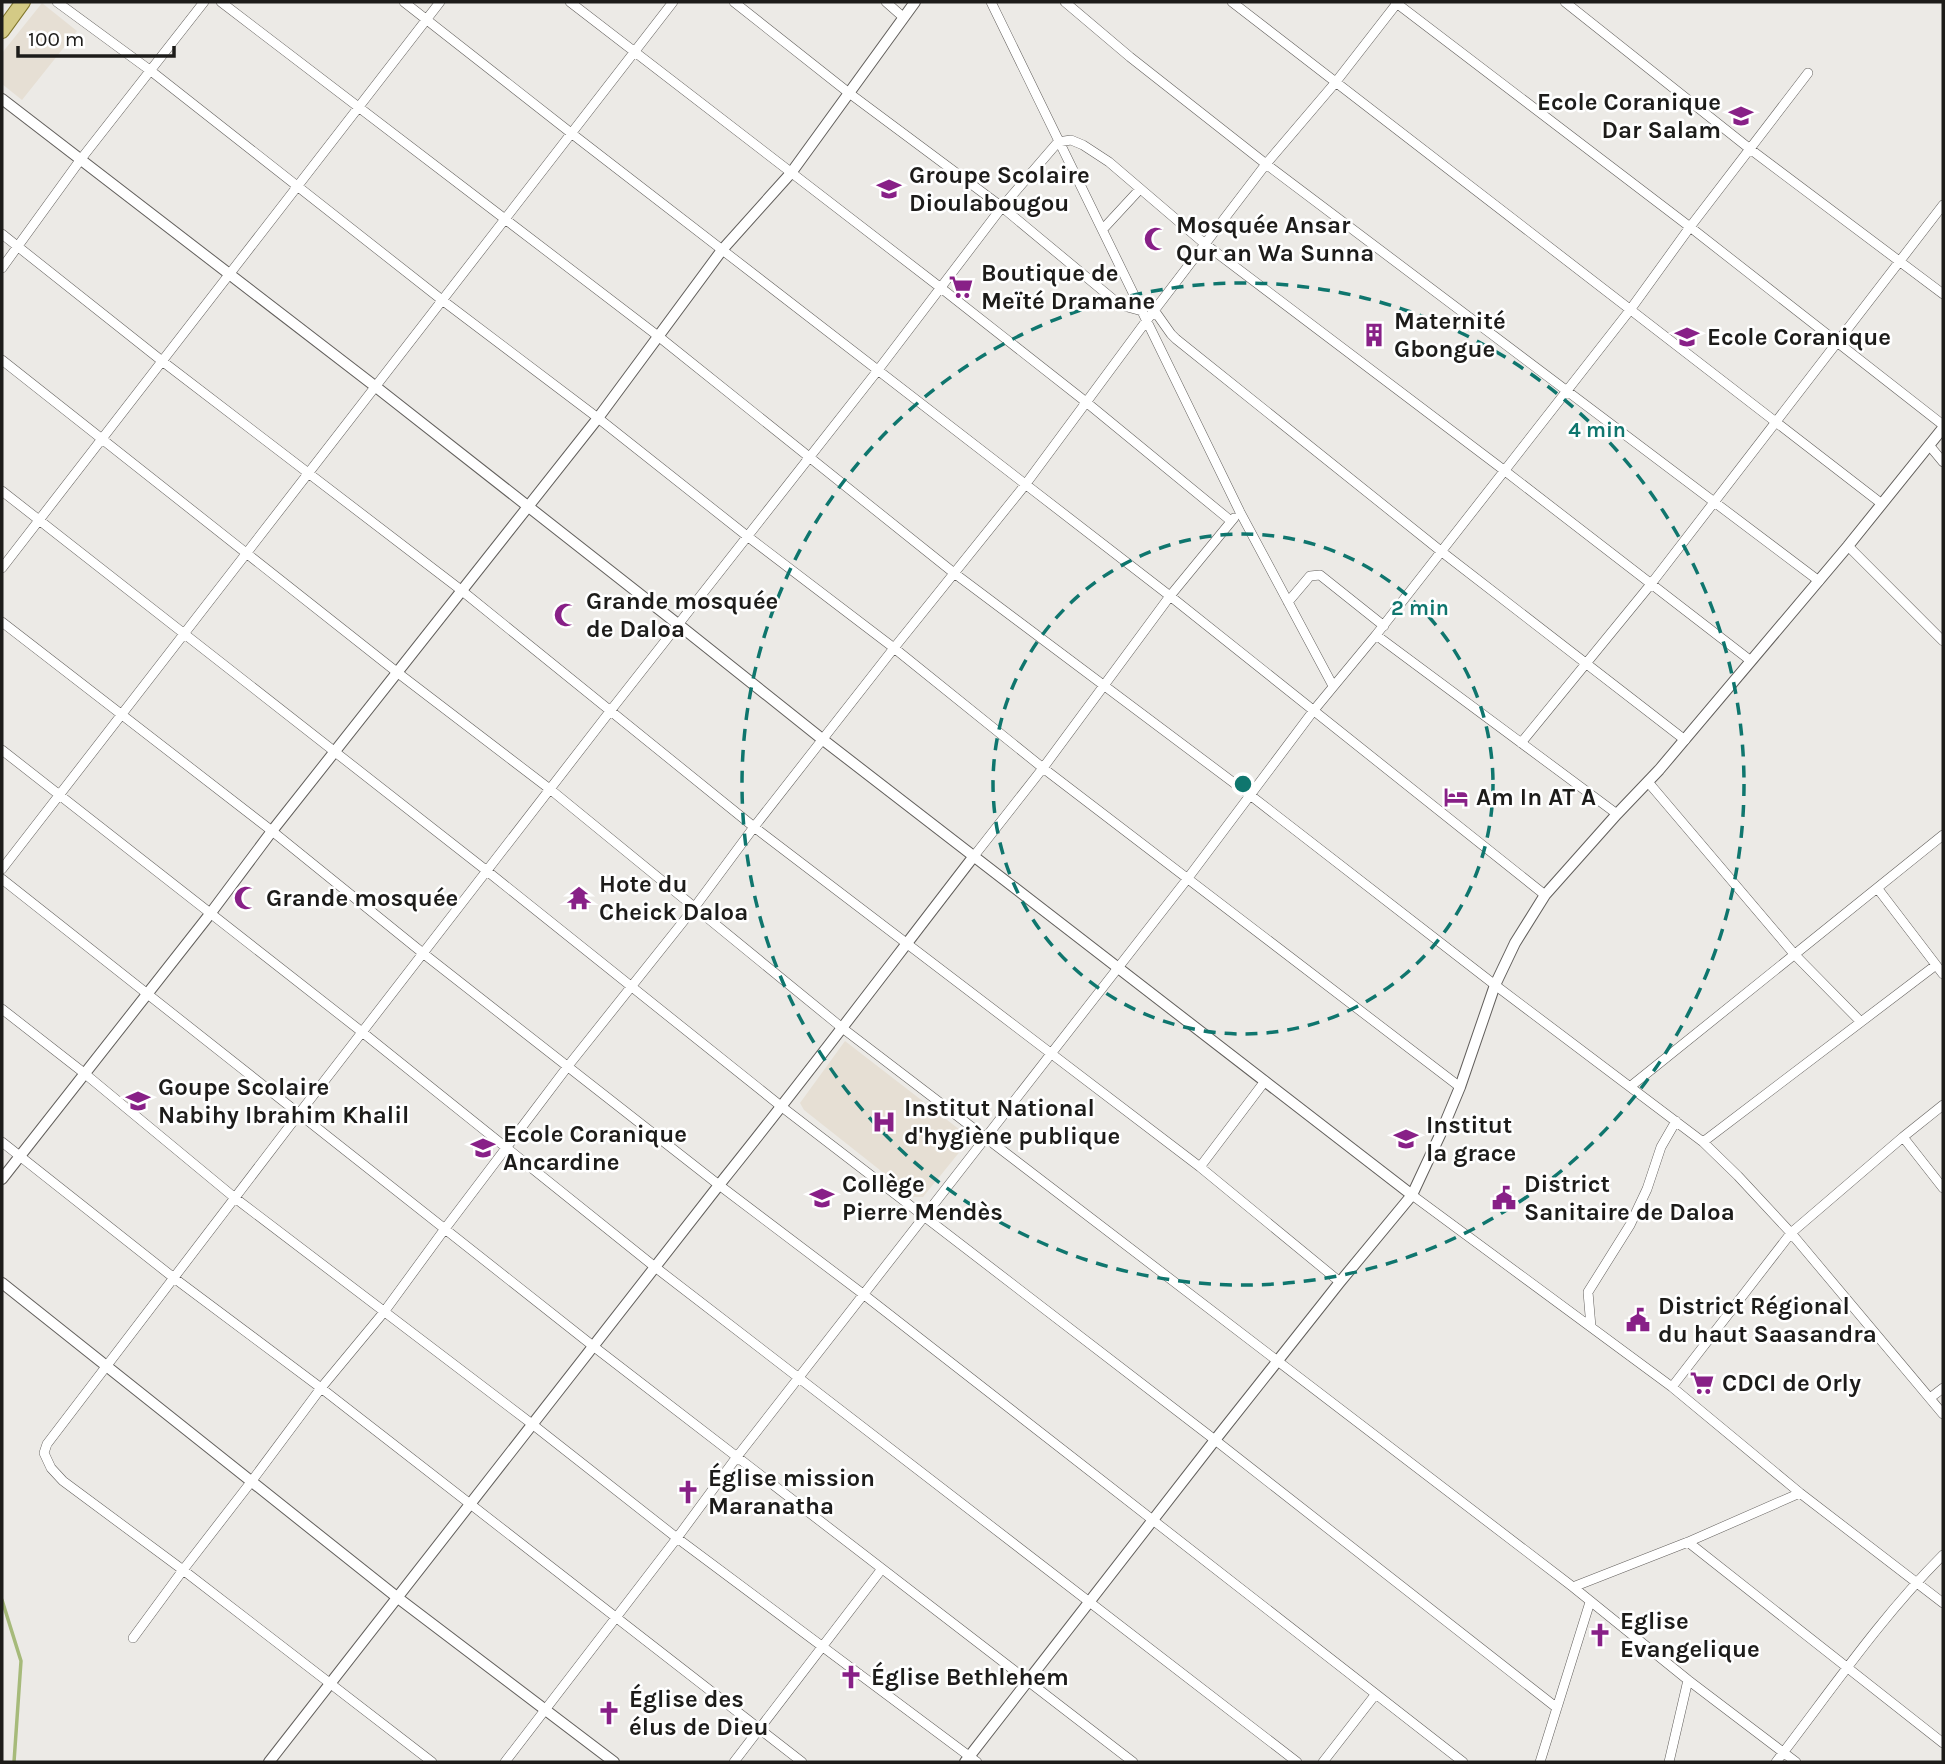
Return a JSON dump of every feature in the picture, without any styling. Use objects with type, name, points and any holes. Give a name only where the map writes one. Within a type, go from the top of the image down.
[{"type":"main road","points":[[2,31],[23,2]]},
{"type":"street","points":[[57,2],[151,71],[442,300],[894,648],[1043,768],[1460,1087]]},
{"type":"street","points":[[2,268],[81,159],[204,2]]},
{"type":"street","points":[[221,2],[658,336],[954,573],[1250,795],[1494,985],[1703,1142],[1738,1175],[1791,1233],[1943,1414]]},
{"type":"street","points":[[404,2],[1170,596],[1545,895]]},
{"type":"street","points":[[2,568],[440,2]]},
{"type":"street","points":[[570,2],[941,288],[1231,521]]},
{"type":"street","points":[[2,869],[673,2]]},
{"type":"street","points":[[733,2],[1002,207],[1120,306],[1145,315]]},
{"type":"street","points":[[886,2],[903,17]]},
{"type":"street","points":[[2,1179],[598,418],[722,250],[791,173],[915,2]]},
{"type":"street","points":[[991,2],[1240,512],[1333,686]]},
{"type":"street","points":[[1065,2],[1266,164],[1819,581]]},
{"type":"street","points":[[1232,2],[1882,504]]},
{"type":"street","points":[[2,1009],[235,1198],[384,1312],[532,1424],[677,1538],[971,1760],[1215,1440],[1412,1195],[1460,1087],[1494,985],[1515,943],[1545,895],[1685,740],[1848,546],[1943,426],[1397,2],[1335,83],[1266,164],[1154,310],[1145,315],[1025,485],[822,739],[694,908],[568,1066],[384,1312],[321,1388],[133,1638]]},
{"type":"street","points":[[1565,2],[1750,149],[1943,294]]},
{"type":"street","points":[[505,1762],[922,1216],[1188,878],[1314,710],[1377,635],[1630,310],[1808,73]]},
{"type":"street","points":[[2,99],[376,387],[822,739],[1412,1195],[1672,1387],[1800,1493],[1943,1604]]},
{"type":"street","points":[[432,1762],[63,1480],[51,1468],[44,1453],[47,1444],[611,710],[878,370],[1002,207],[1058,142],[1071,140],[1109,162],[1205,244],[1751,661]]},
{"type":"street","points":[[1103,229],[1140,189]]},
{"type":"street","points":[[1521,743],[1651,584],[1943,205]]},
{"type":"street","points":[[2,234],[162,361],[461,590],[754,827],[1200,1167],[1340,1282]]},
{"type":"street","points":[[1154,310],[1176,339],[1442,552],[1685,740]]},
{"type":"street","points":[[2,360],[398,673],[551,790],[841,1027],[1573,1587],[1688,1681],[1796,1762]]},
{"type":"street","points":[[1929,445],[1943,462]]},
{"type":"street","points":[[2,491],[487,871],[782,1107],[1215,1440],[1557,1708]]},
{"type":"street","points":[[269,1762],[782,1107],[1043,768],[1170,596],[1240,512]]},
{"type":"street","points":[[1848,546],[1943,640]]},
{"type":"street","points":[[1288,602],[1310,576],[1320,575],[1384,626]]},
{"type":"street","points":[[2,622],[272,831],[719,1185],[863,1294],[1463,1762]]},
{"type":"street","points":[[1377,635],[1617,814]]},
{"type":"street","points":[[2,750],[656,1267],[1297,1762]]},
{"type":"street","points":[[1648,782],[1795,955],[1861,1022]]},
{"type":"street","points":[[1631,1086],[1943,835]]},
{"type":"street","points":[[2,879],[443,1230],[1133,1762]]},
{"type":"street","points":[[1878,889],[1943,974]]},
{"type":"street","points":[[1703,1142],[1936,965]]},
{"type":"street","points":[[1200,1167],[1265,1081]]},
{"type":"street","points":[[1672,1387],[1791,1233],[1943,1105]]},
{"type":"street","points":[[1591,1327],[1588,1292],[1630,1225],[1647,1189],[1661,1147],[1676,1121]]},
{"type":"street","points":[[1903,1137],[1943,1188]]},
{"type":"street","points":[[2,1142],[174,1278],[321,1388],[802,1762]]},
{"type":"street","points":[[2,1283],[398,1598],[614,1762]]},
{"type":"street","points":[[1930,1398],[1943,1388]]},
{"type":"street","points":[[1573,1587],[1688,1542],[1800,1493]]},
{"type":"street","points":[[1688,1542],[1943,1743]]},
{"type":"street","points":[[1776,1762],[1846,1667],[1916,1582],[1943,1555]]},
{"type":"street","points":[[734,1762],[881,1570]]},
{"type":"street","points":[[1540,1762],[1590,1602]]},
{"type":"street","points":[[1669,1762],[1688,1681]]},
{"type":"street","points":[[1323,1762],[1375,1695]]},
{"type":"shaded area","points":[[42,3],[77,31],[22,100],[2,84],[2,53]]},
{"type":"shaded area","name":"Institut National d'hygiène publique","points":[[845,1041],[964,1133],[966,1144],[923,1197],[914,1197],[804,1110],[800,1103]]},
{"type":"waterway","points":[[2,1600],[21,1661],[14,1762]]},
{"type":"place","name":"Ecole Coranique Dar Salam","points":[[1741,116]]},
{"type":"place","name":"Groupe Scolaire Dioulabougou","points":[[889,189]]},
{"type":"place","name":"Mosquée Ansar Qur an Wa Sunna","points":[[1156,239]]},
{"type":"place","name":"Boutique de Meïté Dramane","points":[[961,287]]},
{"type":"place","name":"Maternité Gbongue","points":[[1374,335]]},
{"type":"place","name":"Ecole Coranique","points":[[1687,337]]},
{"type":"place","name":"Grande mosquée de Daloa","points":[[566,615]]},
{"type":"place","name":"Am In AT A","points":[[1456,797]]},
{"type":"place","name":"Grande mosquée","points":[[246,898]]},
{"type":"place","name":"Hote du Cheick Daloa","points":[[579,898]]},
{"type":"place","name":"Goupe Scolaire Nabihy Ibrahim Khalil","points":[[138,1101]]},
{"type":"place","name":"Institut National d'hygiène publique","points":[[884,1122]]},
{"type":"place","name":"Institut la grace","points":[[1406,1139]]},
{"type":"place","name":"Ecole Coranique Ancardine","points":[[483,1148]]},
{"type":"place","name":"Collège Pierre Mendès","points":[[822,1198]]},
{"type":"place","name":"District Sanitaire de Daloa","points":[[1504,1198]]},
{"type":"place","name":"District Régional du haut Saasandra","points":[[1638,1320]]},
{"type":"place","name":"CDCI de Orly","points":[[1702,1383]]},
{"type":"place","name":"Église mission Maranatha","points":[[688,1492]]},
{"type":"place","name":"Eglise Evangelique","points":[[1600,1635]]},
{"type":"place","name":"Église Bethlehem","points":[[851,1677]]},
{"type":"place","name":"Église des élus de Dieu","points":[[609,1713]]}]
